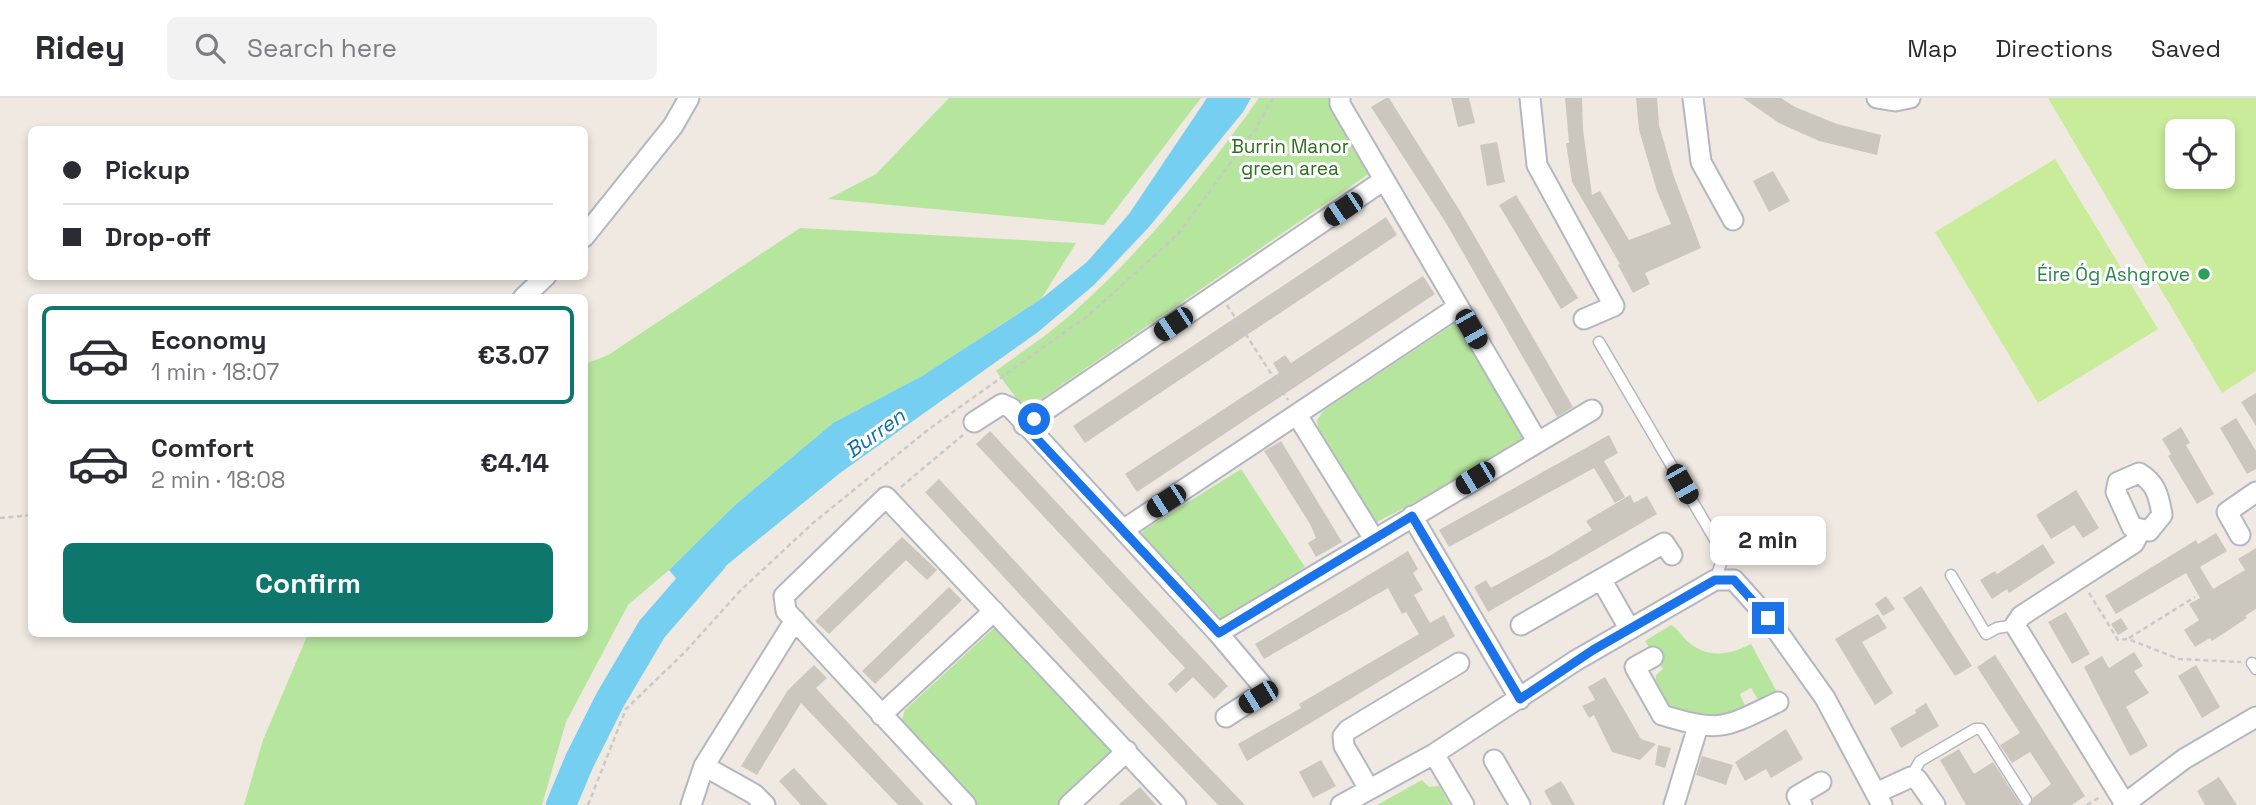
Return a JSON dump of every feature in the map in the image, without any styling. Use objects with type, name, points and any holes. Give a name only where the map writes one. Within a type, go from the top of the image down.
[{"type":"street","points":[[588,232],[673,126],[689,98]]},
{"type":"street","points":[[1340,98],[1340,104],[1537,441]]},
{"type":"street","points":[[1530,98],[1536,166],[1614,306],[1584,319]]},
{"type":"street","points":[[1693,98],[1701,162],[1733,220]]},
{"type":"street","points":[[1877,98],[1895,101],[1910,98]]},
{"type":"street","points":[[1024,425],[1384,180]]},
{"type":"street","points":[[527,294],[542,280]]},
{"type":"street","points":[[1122,530],[1458,307]]},
{"type":"street","points":[[974,422],[1002,404],[1010,408],[1219,633],[1261,684],[1264,693],[1226,717]]},
{"type":"street","points":[[1219,633],[1592,410]]},
{"type":"street","points":[[1297,415],[1374,539]]},
{"type":"street","points":[[2240,535],[2227,512],[2256,492]]},
{"type":"street","points":[[966,805],[786,611],[784,596],[886,497],[1176,805]]},
{"type":"street","points":[[1412,516],[1520,699]]},
{"type":"street","points":[[2140,531],[2134,542],[2021,616],[2015,625],[2124,804],[2185,759],[2256,717]]},
{"type":"street","points":[[1521,625],[1664,544],[1672,555]]},
{"type":"street","points":[[1601,579],[1629,628]]},
{"type":"street","points":[[1341,805],[1434,754],[1629,628],[1715,580],[1734,580],[1768,618],[1825,698],[1879,799],[1911,777],[1917,779],[1935,805]]},
{"type":"street","points":[[881,715],[994,611]]},
{"type":"street","points":[[691,805],[704,766],[795,620]]},
{"type":"street","points":[[1653,657],[1635,667],[1662,715],[1698,726],[1731,726],[1778,702]]},
{"type":"street","points":[[1369,789],[1344,746],[1343,736],[1348,730],[1459,663]]},
{"type":"street","points":[[1674,805],[1698,726]]},
{"type":"street","points":[[1069,805],[1127,751]]},
{"type":"street","points":[[1434,754],[1464,805]]},
{"type":"street","points":[[1494,760],[1520,805]]},
{"type":"street","points":[[704,766],[754,793],[765,805]]},
{"type":"street","points":[[1802,805],[1797,796],[1821,782]]},
{"type":"lane","points":[[1599,342],[1724,555],[1715,580]]},
{"type":"lane","points":[[1951,575],[1986,634],[1997,628],[2015,625]]},
{"type":"lane","points":[[1911,777],[1920,761],[1975,729],[1981,729],[2026,800]]},
{"type":"path","points":[[589,805],[626,709],[685,652],[740,591],[813,523],[929,429],[1089,315],[1178,234],[1257,127],[1273,98]]},
{"type":"path","points":[[1219,293],[1297,415]]},
{"type":"path","points":[[886,497],[967,433],[974,422]]},
{"type":"path","points":[[0,518],[28,515]]},
{"type":"path","points":[[2080,578],[2118,640],[2128,639],[2195,597]]},
{"type":"path","points":[[2128,639],[2179,659],[2254,666]]},
{"type":"green space","points":[[949,98],[1201,98],[1104,225],[828,199],[876,174]]},
{"type":"green space","name":"Burrin Manor green area","points":[[1259,98],[1331,98],[1333,112],[1370,173],[1025,410],[996,371],[1067,317],[1127,260],[1218,154]]},
{"type":"green space","name":"Éire Óg Ashgrove","points":[[2048,98],[2256,98],[2256,371],[2222,393]]},
{"type":"green space","points":[[2055,159],[2158,329],[2038,403],[1935,232]]},
{"type":"green space","points":[[800,228],[1076,243],[1041,299],[922,376],[833,423],[734,506],[669,570],[628,605],[566,722],[542,805],[244,805],[263,740],[307,637],[588,637],[588,363],[608,355]]},
{"type":"green space","points":[[1455,323],[1463,324],[1522,427],[1523,439],[1518,448],[1375,523],[1318,427],[1317,420],[1324,410]]},
{"type":"green space","points":[[1241,469],[1305,567],[1221,619],[1141,535],[1144,530]]},
{"type":"green space","points":[[1671,625],[1695,647],[1710,653],[1726,653],[1751,644],[1777,692],[1763,700],[1757,698],[1751,688],[1740,694],[1745,706],[1742,713],[1720,721],[1666,705],[1655,687],[1656,675],[1663,669],[1645,641]]},
{"type":"green space","points":[[994,628],[1113,750],[1112,754],[1057,805],[978,805],[902,720],[905,710]]},
{"type":"green space","points":[[1422,780],[1429,787],[1439,786],[1450,805],[1377,805]]},
{"type":"water","points":[[1207,98],[1251,98],[1243,112],[1149,227],[1094,285],[1038,332],[840,473],[690,595],[669,570],[734,506],[833,423],[922,376],[1041,299],[1087,262],[1129,214]]},
{"type":"building","points":[[1389,98],[1460,211],[1573,407],[1557,417],[1446,223],[1371,107]]},
{"type":"building","points":[[1451,98],[1469,98],[1475,123],[1458,127]]},
{"type":"building","points":[[1565,98],[1582,98],[1583,130],[1592,195],[1600,191],[1629,240],[1671,224],[1657,191],[1639,130],[1636,98],[1657,98],[1659,125],[1674,177],[1701,248],[1645,273],[1650,284],[1633,293],[1618,265],[1620,264],[1572,182],[1566,143],[1569,143]]},
{"type":"building","points":[[1743,98],[1781,98],[1795,107],[1837,124],[1881,135],[1877,155],[1819,141],[1779,123]]},
{"type":"building","points":[[1497,142],[1505,182],[1487,186],[1480,145]]},
{"type":"building","points":[[1773,171],[1790,201],[1769,212],[1753,181]]},
{"type":"building","points":[[1516,195],[1578,298],[1561,309],[1499,205]]},
{"type":"building","points":[[1386,217],[1397,235],[1085,443],[1073,426]]},
{"type":"building","points":[[1423,276],[1435,294],[1137,492],[1125,474],[1279,373],[1273,363],[1285,355],[1291,363]]},
{"type":"building","points":[[2256,393],[2256,426],[2241,402]]},
{"type":"building","points":[[2236,418],[2256,451],[2256,469],[2247,474],[2220,428]]},
{"type":"building","points":[[2181,427],[2190,443],[2186,445],[2214,494],[2197,504],[2168,456],[2171,454],[2162,439]]},
{"type":"building","points":[[990,431],[1228,686],[1214,699],[1193,677],[1176,693],[1168,684],[1185,668],[976,444]]},
{"type":"building","points":[[1609,435],[1618,453],[1604,461],[1625,497],[1615,503],[1594,468],[1449,547],[1439,530]]},
{"type":"building","points":[[1281,441],[1342,542],[1316,557],[1308,543],[1316,538],[1310,524],[1264,451]]},
{"type":"building","points":[[939,479],[1245,805],[1218,805],[1109,691],[925,492]]},
{"type":"building","points":[[2076,490],[2099,528],[2083,538],[2074,525],[2051,539],[2036,515]]},
{"type":"building","points":[[1630,495],[1634,503],[1647,496],[1657,514],[1488,612],[1474,587],[1486,580],[1491,588],[1551,555],[1592,530],[1586,521]]},
{"type":"building","points":[[2216,533],[2227,551],[2200,567],[2213,589],[2245,570],[2238,559],[2256,548],[2256,609],[2245,616],[2247,618],[2212,641],[2210,638],[2195,647],[2184,630],[2199,620],[2189,604],[2200,598],[2186,573],[2116,614],[2105,596],[2196,540],[2198,544]]},
{"type":"building","points":[[902,537],[937,570],[927,580],[906,560],[829,634],[815,621]]},
{"type":"building","points":[[2043,544],[2055,563],[2009,593],[2007,589],[1992,599],[1980,580],[1995,571],[1997,574]]},
{"type":"building","points":[[1408,551],[1418,569],[1413,573],[1423,590],[1414,595],[1430,623],[1444,615],[1455,636],[1247,761],[1238,744],[1301,708],[1299,704],[1419,634],[1406,612],[1402,614],[1388,588],[1264,659],[1255,644]]},
{"type":"building","points":[[1921,586],[1972,666],[1955,676],[1903,598]]},
{"type":"building","points":[[949,587],[962,600],[875,684],[862,671]]},
{"type":"building","points":[[1886,596],[1895,609],[1883,616],[1875,604]]},
{"type":"building","points":[[2066,612],[2090,654],[2072,664],[2048,622]]},
{"type":"building","points":[[1878,614],[1887,628],[1862,642],[1893,693],[1875,705],[1835,639]]},
{"type":"building","points":[[2121,618],[2128,629],[2118,635],[2111,624]]},
{"type":"building","points":[[2134,652],[2143,666],[2134,671],[2149,693],[2126,707],[2148,746],[2130,756],[2084,667],[2102,656],[2109,668]]},
{"type":"building","points":[[1995,655],[2085,796],[2072,805],[2031,805],[2033,798],[2051,784],[2030,752],[2012,763],[2000,745],[2020,733],[1977,667]]},
{"type":"building","points":[[814,665],[827,678],[816,688],[924,805],[898,805],[801,703],[757,775],[741,766],[788,690]]},
{"type":"building","points":[[2196,665],[2220,707],[2202,718],[2178,676]]},
{"type":"building","points":[[1605,677],[1641,739],[1656,744],[1640,760],[1612,752],[1594,715],[1589,718],[1582,706],[1595,700],[1588,687]]},
{"type":"building","points":[[1926,703],[1939,726],[1901,748],[1890,728],[1916,713],[1915,710]]},
{"type":"building","points":[[1786,729],[1803,759],[1771,778],[1766,769],[1745,781],[1735,762]]},
{"type":"building","points":[[1658,745],[1671,748],[1665,768],[1655,765]]},
{"type":"building","points":[[1959,749],[1974,774],[1993,762],[2021,805],[1966,805],[1940,760]]},
{"type":"building","points":[[1702,756],[1733,765],[1726,785],[1696,775]]},
{"type":"building","points":[[1321,760],[1336,786],[1313,798],[1299,772]]},
{"type":"building","points":[[794,768],[828,805],[801,805],[779,781]]},
{"type":"building","points":[[2219,777],[2237,805],[2205,805],[2197,791]]},
{"type":"building","points":[[1561,781],[1575,805],[1552,805],[1544,791]]},
{"type":"building","points":[[1140,787],[1156,805],[1118,805]]},
{"type":"waterway","name":"Burren","points":[[561,805],[610,700],[652,629],[712,560]]},
{"type":"place","name":"Éire Óg Ashgrove","points":[[2204,274]]},
{"type":"route","points":[[1034,419],[1024,425],[1219,633],[1412,516],[1520,699],[1574,661],[1715,580],[1734,580],[1748,592],[1768,618]]}]
